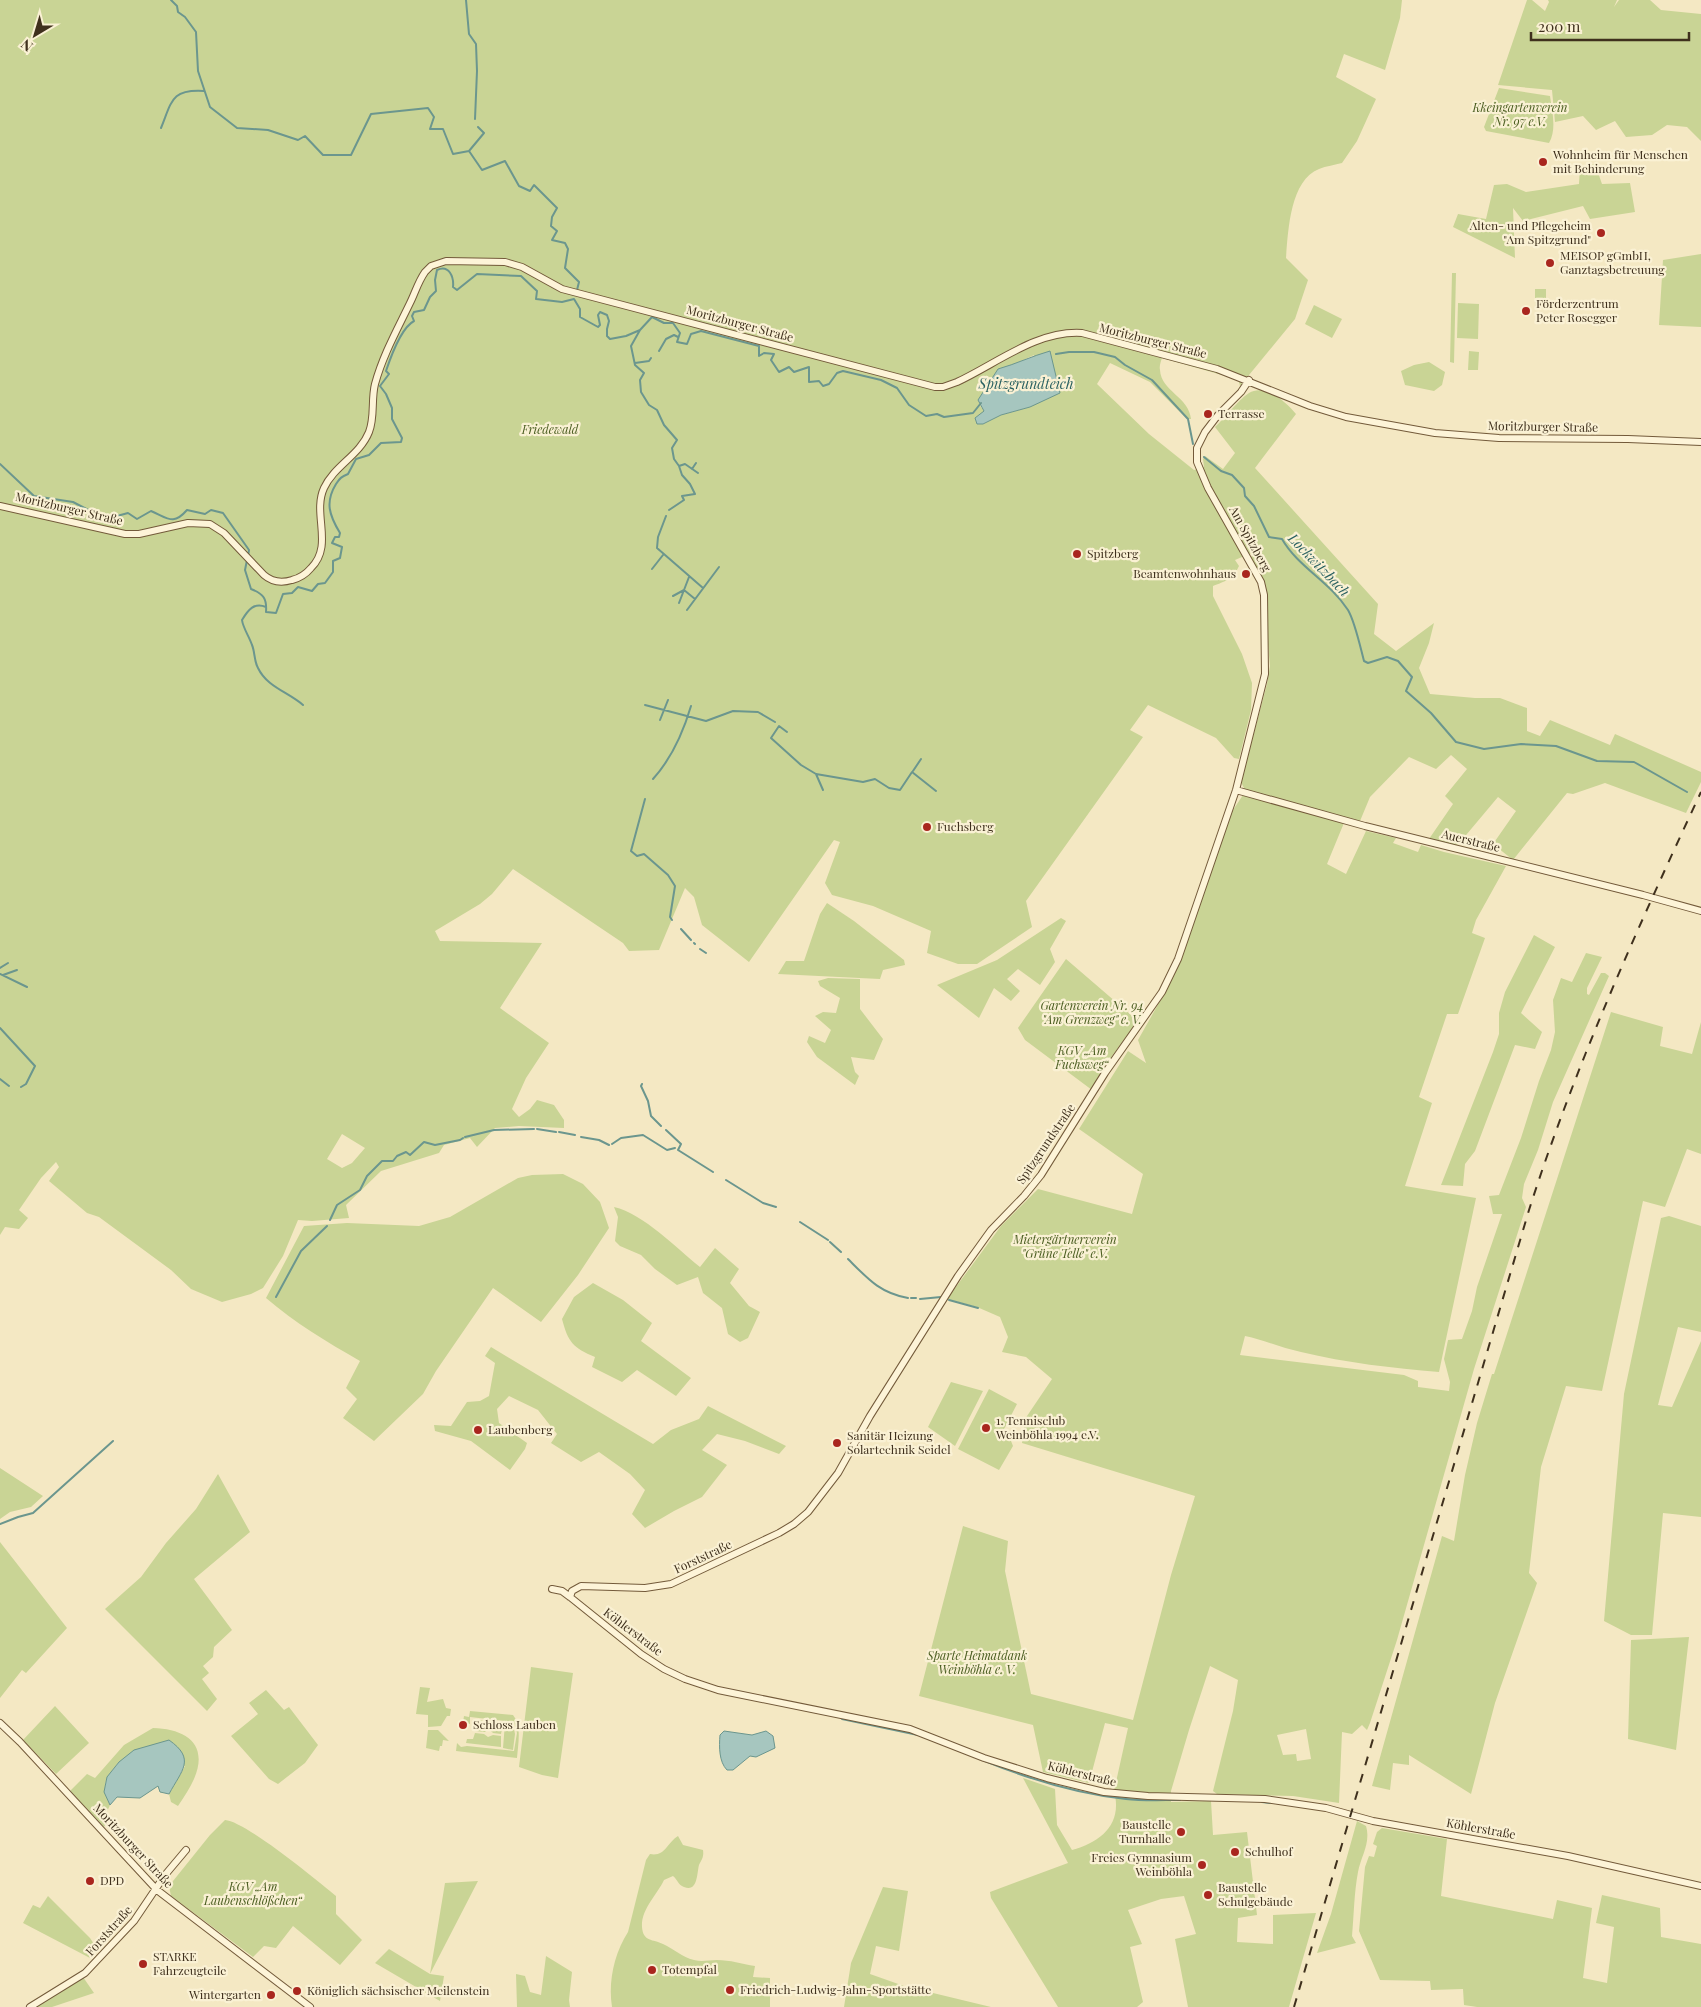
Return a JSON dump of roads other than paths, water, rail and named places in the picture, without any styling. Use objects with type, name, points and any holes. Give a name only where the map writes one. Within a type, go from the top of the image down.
[{"type":"street","name":"Moritzburger Straße","points":[[0,506],[125,534],[139,534],[188,523],[205,523],[217,528],[268,578],[281,582],[290,581],[302,576],[317,561],[322,544],[320,502],[324,487],[367,437],[372,425],[374,388],[386,351],[424,272],[434,264],[446,260],[494,261],[517,265],[562,289],[935,387],[948,386],[957,382],[1039,339],[1067,332],[1082,333],[1121,345],[1194,362],[1250,380],[1310,406],[1346,417],[1435,433],[1499,438],[1628,439],[1701,442]]},
{"type":"street","name":"Am Spitzberg","points":[[1236,790],[1266,674],[1264,595],[1261,582],[1249,559],[1200,474],[1196,455],[1201,439],[1211,423],[1250,380]]},
{"type":"street","name":"Auerstraße","points":[[1236,790],[1365,826],[1644,895],[1701,912]]},
{"type":"street","name":"Spitzgrundstraße","points":[[829,1486],[870,1416],[958,1276],[991,1230],[1035,1183],[1105,1073],[1168,982],[1178,959],[1236,790]]},
{"type":"street","name":"Forststraße","points":[[570,1597],[572,1591],[581,1586],[644,1588],[678,1582],[772,1537],[794,1524],[808,1512],[829,1486]]},
{"type":"street","name":"Köhlerstraße","points":[[552,1589],[570,1597],[647,1658],[685,1679],[718,1690],[910,1730],[984,1758],[1047,1778],[1104,1792],[1148,1796],[1265,1798],[1326,1808],[1373,1821],[1568,1856],[1701,1886]]},
{"type":"street","name":"Moritzburger Straße","points":[[0,1723],[38,1761],[157,1890],[310,2007]]},
{"type":"street","name":"Forststraße","points":[[30,2007],[85,1972],[134,1921],[157,1890],[165,1875],[186,1850]]},
{"type":"water","name":"Spitzgrundteich","points":[[1050,351],[1060,393],[1030,407],[1001,415],[983,424],[977,424],[975,418],[984,411],[978,400],[998,369]]},
{"type":"water","points":[[724,1731],[752,1735],[766,1731],[773,1736],[775,1748],[756,1757],[750,1756],[733,1770],[727,1770],[722,1763],[720,1749],[720,1735]]},
{"type":"water","points":[[169,1740],[182,1753],[184,1765],[169,1794],[160,1792],[158,1786],[140,1798],[117,1797],[110,1805],[104,1792],[107,1777],[119,1762],[134,1750]]},
{"type":"waterway","points":[[171,0],[177,6],[178,12],[185,17],[196,32],[198,71],[210,107],[237,128],[268,130],[298,140],[305,136],[323,155],[351,155],[371,114],[428,108],[434,117],[430,129],[443,129],[453,154],[469,151],[482,170],[505,161],[519,186],[530,191],[534,185],[557,208],[552,217],[551,226],[557,231],[552,240],[565,243],[568,249],[565,268],[579,282],[577,290]]},
{"type":"waterway","points":[[466,0],[469,34],[476,44],[475,119]]},
{"type":"waterway","points":[[161,128],[174,99],[185,92],[204,91]]},
{"type":"waterway","points":[[469,151],[484,133],[478,127]]},
{"type":"waterway","name":"Lockwitzbach","points":[[247,560],[245,570],[251,589],[264,597],[266,612],[276,613],[283,594],[292,593],[298,587],[312,591],[318,584],[325,583],[333,572],[333,561],[340,558],[342,547],[332,543],[335,537],[339,537],[340,533],[331,514],[330,497],[336,484],[342,477],[348,474],[356,459],[369,455],[381,443],[401,442],[402,438],[392,419],[392,408],[380,386],[389,374],[386,371],[397,343],[405,330],[414,321],[412,316],[414,312],[424,310],[430,297],[436,291],[435,280],[437,270],[441,269],[450,272],[453,279],[453,287],[457,290],[477,274],[521,276],[537,291],[536,299],[562,302],[574,299],[580,309],[580,317],[598,327],[600,325],[598,315],[600,312],[607,315],[609,321],[607,336],[610,339],[626,336],[640,330],[652,317],[664,323],[673,323],[680,333],[677,342],[687,344],[691,334],[701,331],[759,346],[759,356],[764,353],[774,354],[771,360],[779,372],[789,367],[794,372],[809,367],[809,382],[819,381],[823,386],[829,384],[837,373],[843,371],[881,380],[897,388],[909,405],[926,416],[937,414],[944,417],[973,413],[981,403]]},
{"type":"waterway","points":[[640,330],[631,346],[635,365],[644,373],[640,380],[641,392],[649,405],[657,410],[664,425],[677,440],[672,448],[674,459],[695,494],[682,496],[684,500],[669,510]]},
{"type":"waterway","points":[[659,351],[666,339],[674,335],[678,337]]},
{"type":"waterway","name":"Lockwitzbach","points":[[1056,354],[1094,352],[1115,357],[1125,365],[1152,380],[1188,419],[1193,444]]},
{"type":"waterway","points":[[635,363],[649,361],[651,358]]},
{"type":"waterway","name":"Lockwitzbach","points":[[1204,457],[1221,471],[1232,475],[1244,488],[1245,496],[1254,506],[1269,537],[1282,539],[1297,558],[1341,600],[1353,621],[1364,661],[1368,663],[1387,657],[1398,661],[1412,677],[1406,691],[1431,713],[1456,742],[1484,749],[1521,744],[1556,746],[1597,761],[1634,762],[1687,792]]},
{"type":"waterway","points":[[692,469],[696,463]]},
{"type":"waterway","name":"Lockwitzbach","points":[[0,464],[34,496],[73,502],[106,519],[128,513],[137,519],[151,511],[170,519],[178,518],[187,510],[205,514],[211,510],[223,513],[249,550],[248,556]]},
{"type":"waterway","points":[[679,466],[685,464],[698,473]]},
{"type":"waterway","points":[[666,516],[658,537],[657,548],[703,588]]},
{"type":"waterway","points":[[652,569],[663,555]]},
{"type":"waterway","points":[[687,610],[719,567]]},
{"type":"waterway","points":[[679,603],[689,577]]},
{"type":"waterway","points":[[673,596],[684,590],[695,599]]},
{"type":"waterway","points":[[266,607],[255,606],[242,620],[251,642],[257,665],[262,675],[272,685],[303,705]]},
{"type":"waterway","points":[[660,720],[668,700]]},
{"type":"waterway","points":[[645,705],[706,721],[733,711],[758,712],[775,722]]},
{"type":"waterway","points":[[653,779],[666,763],[676,745],[691,706]]},
{"type":"waterway","points":[[787,732],[779,726],[771,738],[801,765],[816,774],[863,782],[875,779],[889,788],[900,790],[912,772],[936,791]]},
{"type":"waterway","points":[[913,771],[921,759]]},
{"type":"waterway","points":[[816,774],[823,790]]},
{"type":"waterway","points":[[645,799],[631,851],[637,856],[644,854],[668,875],[675,886],[670,917],[672,920]]},
{"type":"waterway","points":[[681,929],[691,940]]},
{"type":"waterway","points":[[700,949],[706,953]]},
{"type":"waterway","points":[[0,968],[8,963]]},
{"type":"waterway","points":[[3,975],[17,970]]},
{"type":"waterway","points":[[0,974],[27,987]]},
{"type":"waterway","points":[[0,1028],[35,1066],[26,1084],[21,1087]]},
{"type":"waterway","points":[[0,1079],[9,1086]]},
{"type":"waterway","points":[[642,1084],[641,1086],[648,1101],[651,1116],[661,1126]]},
{"type":"waterway","points":[[465,1137],[494,1130],[534,1129]]},
{"type":"waterway","points":[[537,1129],[556,1132]]},
{"type":"waterway","points":[[666,1130],[681,1144],[678,1150],[713,1172]]},
{"type":"waterway","points":[[559,1132],[575,1135]]},
{"type":"waterway","points":[[612,1144],[621,1138],[643,1135],[667,1150],[675,1148]]},
{"type":"waterway","points":[[581,1137],[599,1140],[609,1145]]},
{"type":"waterway","points":[[330,1220],[337,1205],[360,1190],[367,1176],[382,1161],[393,1161],[397,1156],[406,1152],[410,1155],[424,1142],[435,1145],[463,1138]]},
{"type":"waterway","points":[[726,1180],[763,1203],[776,1207]]},
{"type":"waterway","points":[[800,1222],[828,1240]]},
{"type":"waterway","points":[[276,1297],[301,1251],[327,1226]]},
{"type":"waterway","points":[[830,1242],[841,1252]]},
{"type":"waterway","points":[[848,1259],[868,1279],[882,1289],[908,1298]]},
{"type":"waterway","points":[[920,1299],[941,1297]]},
{"type":"waterway","points":[[911,1298],[916,1298]]},
{"type":"waterway","points":[[949,1300],[978,1308]]},
{"type":"waterway","points":[[0,1524],[33,1513],[113,1441]]},
{"type":"waterway","points":[[842,1719],[918,1735]]},
{"type":"waterway","points":[[985,1761],[1036,1780],[1072,1790],[1132,1800],[1180,1800]]},
{"type":"waterway","points":[[1262,1802],[1270,1803]]},
{"type":"railway","points":[[1294,2007],[1529,1210],[1547,1156],[1608,998],[1701,792]]},
{"type":"place","name":"Wohnheim für Menschen mit Behinderung","points":[[1543,162]]},
{"type":"place","name":"Alten- und Pflegeheim \"Am Spitzgrund\"","points":[[1601,233]]},
{"type":"place","name":"MEISOP gGmbH, Ganztagsbetreuung","points":[[1550,263]]},
{"type":"place","name":"Förderzentrum Peter Rosegger","points":[[1526,311]]},
{"type":"place","name":"Terrasse","points":[[1208,414]]},
{"type":"place","name":"Spitzberg","points":[[1077,554]]},
{"type":"place","name":"Beamtenwohnhaus","points":[[1246,574]]},
{"type":"place","name":"Fuchsberg","points":[[927,827]]},
{"type":"place","name":"1. Tennisclub Weinböhla 1994 e.V.","points":[[986,1428]]},
{"type":"place","name":"Laubenberg","points":[[478,1430]]},
{"type":"place","name":"Sanitär Heizung Solartechnik Seidel","points":[[837,1443]]},
{"type":"place","name":"Schloss Lauben","points":[[463,1725]]},
{"type":"place","name":"Baustelle Turnhalle","points":[[1181,1832]]},
{"type":"place","name":"Schulhof","points":[[1235,1852]]},
{"type":"place","name":"Freies Gymnasium Weinböhla","points":[[1202,1865]]},
{"type":"place","name":"DPD","points":[[90,1881]]},
{"type":"place","name":"Baustelle Schulgebäude","points":[[1208,1895]]},
{"type":"place","name":"STARKE Fahrzeugteile","points":[[143,1964]]},
{"type":"place","name":"Totempfal","points":[[652,1970]]},
{"type":"place","name":"Friedrich-Ludwig-Jahn-Sportstätte","points":[[730,1990]]},
{"type":"place","name":"Königlich sächsischer Meilenstein","points":[[297,1991]]},
{"type":"place","name":"Wintergarten","points":[[271,1995]]},
{"type":"park label","name":"Kkeingartenverein Nr. 97 e.V.","points":[[1520,115]]},
{"type":"park label","name":"Friedewald","points":[[550,430]]},
{"type":"park label","name":"Gartenverein Nr. 94 \"Am Grenzweg\" e. V.","points":[[1092,1013]]},
{"type":"park label","name":"KGV „Am Fuchsweg“","points":[[1082,1058]]},
{"type":"park label","name":"Mietergärtnerverein \"Grüne Telle\" e.V.","points":[[1065,1247]]},
{"type":"park label","name":"Sparte Heimatdank Weinböhla e. V.","points":[[977,1663]]},
{"type":"park label","name":"KGV „Am Laubenschlößchen“","points":[[253,1894]]}]
